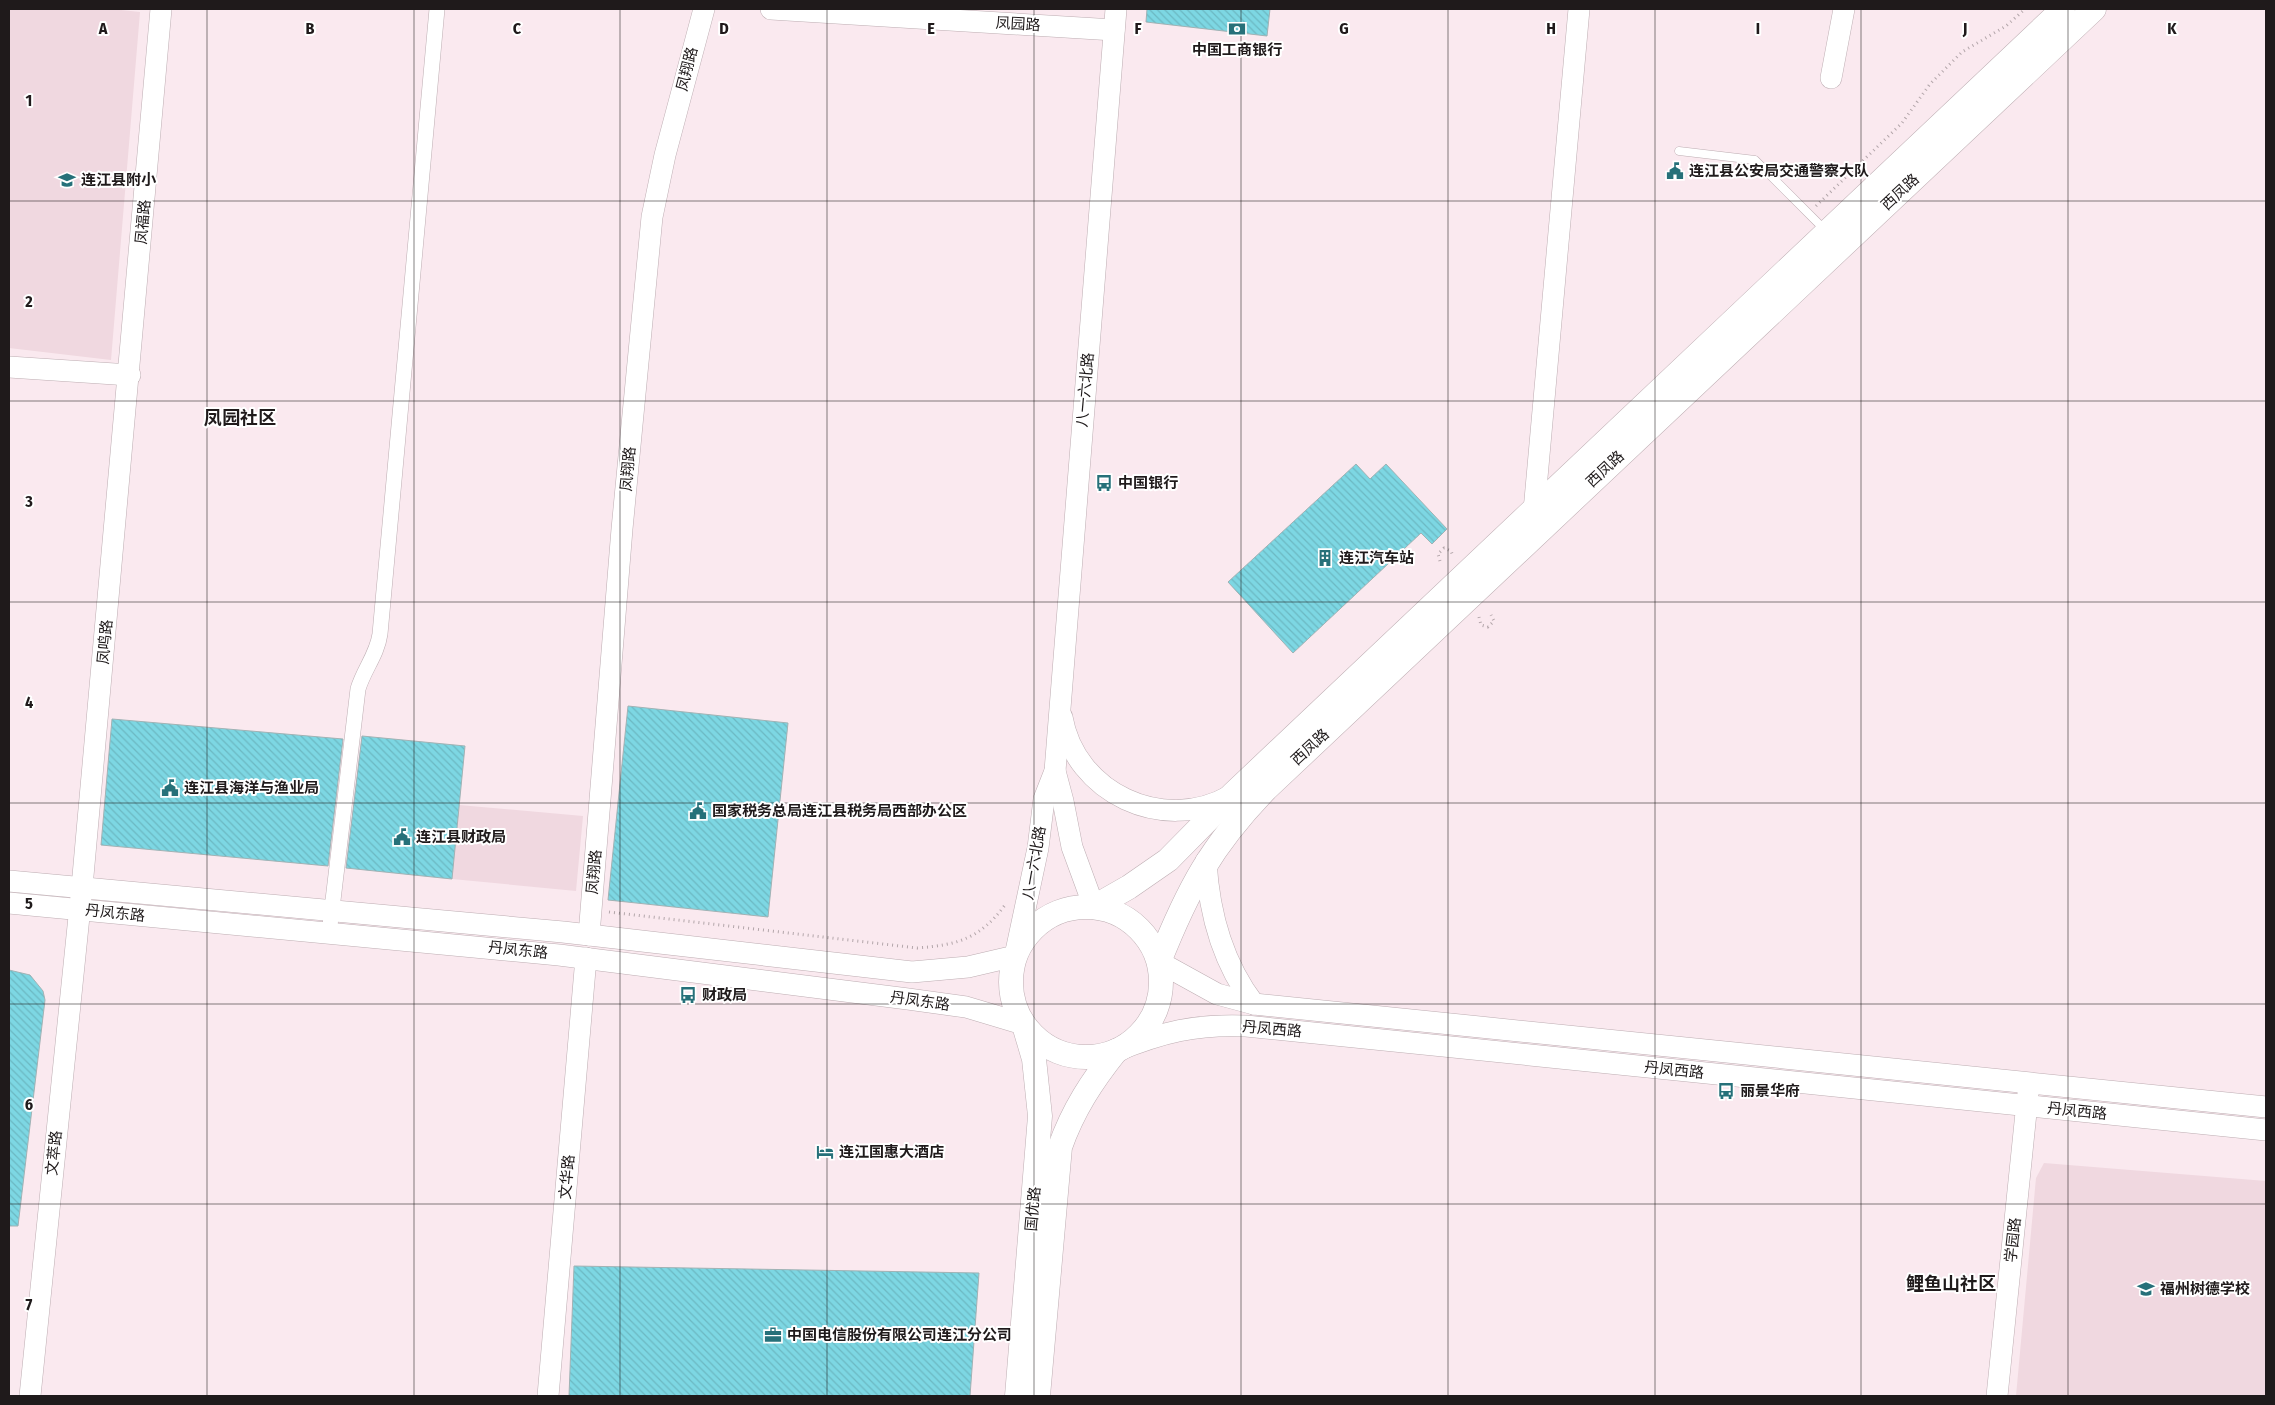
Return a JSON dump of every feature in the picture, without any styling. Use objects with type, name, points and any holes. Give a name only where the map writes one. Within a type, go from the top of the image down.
[{"type":"main road","name":"凤福路","points":[[130,375],[161,9]]},
{"type":"main road","name":"凤翔路","points":[[588,935],[652,217],[704,9]]},
{"type":"main road","name":"凤园路","points":[[771,9],[1115,19]]},
{"type":"main road","points":[[1534,511],[1579,9]]},
{"type":"main road","points":[[1831,78],[1844,9]]},
{"type":"main road","name":"西凤路","points":[[1094,907],[1129,887],[1168,860],[1234,793],[2063,9]]},
{"type":"main road","name":"西凤路","points":[[1158,962],[1182,905],[1206,861],[1234,823],[1266,789],[2094,9]]},
{"type":"main road","name":"八一六北路","points":[[1015,956],[1034,867],[1044,799],[1054,771],[1115,19]]},
{"type":"main road","points":[[9,367],[130,375]]},
{"type":"main road","name":"凤鸣路","points":[[79,909],[130,375]]},
{"type":"main road","points":[[1060,702],[1064,731],[1081,762],[1094,777],[1125,799],[1159,811],[1183,812],[1217,802],[1234,793]]},
{"type":"main road","name":"八一六北路","points":[[1054,771],[1063,801],[1072,847],[1094,907]]},
{"type":"main road","points":[[1206,861],[1208,895],[1218,937],[1238,983],[1254,1004]]},
{"type":"main road","name":"丹凤东路","points":[[9,881],[588,935],[912,972],[968,967],[1015,956]]},
{"type":"main road","name":"丹凤东路","points":[[9,903],[586,958],[908,998],[966,1007],[1023,1024]]},
{"type":"main road","points":[[1094,907],[1120,915],[1141,931],[1152,945],[1158,962],[1161,983],[1158,1004],[1152,1018],[1134,1040],[1116,1051],[1096,1056],[1075,1056],[1055,1050],[1037,1039],[1023,1024],[1014,1002],[1011,979],[1015,956],[1024,938],[1038,924],[1055,913],[1074,908],[1094,907]]},
{"type":"main road","name":"文萃路","points":[[30,1396],[79,909]]},
{"type":"main road","name":"文华路","points":[[548,1396],[586,958]]},
{"type":"main road","name":"丹凤西路","points":[[1158,962],[1217,994],[1254,1004],[2266,1107]]},
{"type":"main road","name":"国优路","points":[[1017,1396],[1040,1116],[1034,1059],[1023,1024]]},
{"type":"main road","name":"丹凤西路","points":[[1116,1051],[1167,1032],[1209,1024],[1246,1026],[2266,1130]]},
{"type":"main road","name":"国优路","points":[[1038,1396],[1060,1147],[1068,1123],[1082,1098],[1116,1051]]},
{"type":"main road","name":"学园路","points":[[1997,1396],[2029,1083]]},
{"type":"street","points":[[329,934],[358,689],[364,672],[376,653],[380,634],[437,9]]},
{"type":"lane","points":[[1679,151],[1755,160],[1826,232]]},
{"type":"path","points":[[1808,213],[1902,122],[1930,84],[1962,52],[2006,26],[2024,9]]},
{"type":"path","points":[[1440,561],[1439,552],[1446,548],[1452,552],[1451,561]]},
{"type":"path","points":[[1480,615],[1479,624],[1486,627],[1493,624],[1491,615]]},
{"type":"path","points":[[591,910],[917,948],[948,945],[974,936],[995,920],[1010,899]]},
{"type":"shaded area","name":"连江县附小","points":[[9,9],[112,9],[140,12],[111,360],[9,348]]},
{"type":"shaded area","points":[[459,805],[583,816],[576,891],[452,879]]},
{"type":"shaded area","name":"福州树德学校","points":[[2044,1163],[2266,1181],[2266,1396],[2016,1396],[2036,1178]]},
{"type":"building","name":"中国工商银行","points":[[1147,9],[1270,9],[1267,36],[1146,22]]},
{"type":"building","name":"连江汽车站","points":[[1356,464],[1370,479],[1386,464],[1447,529],[1432,544],[1421,533],[1293,653],[1228,582]]},
{"type":"building","name":"国家税务总局连江县税务局西部办公区","points":[[628,706],[788,723],[768,917],[608,900]]},
{"type":"building","points":[[112,719],[343,739],[328,866],[101,845]]},
{"type":"building","name":"连江县财政局","points":[[362,736],[465,746],[452,879],[346,868]]},
{"type":"building","points":[[9,970],[30,975],[43,991],[45,1000],[18,1226],[9,1226]]},
{"type":"building","name":"中国电信股份有限公司连江分公司","points":[[574,1266],[979,1273],[970,1396],[569,1396]]},
{"type":"place","name":"中国工商银行","points":[[1237,29]]},
{"type":"place","name":"连江县公安局交通警察大队","points":[[1675,171]]},
{"type":"place","name":"连江县附小","points":[[67,180]]},
{"type":"place","name":"中国银行","points":[[1104,483]]},
{"type":"place","name":"连江汽车站","points":[[1325,558]]},
{"type":"place","name":"连江县海洋与渔业局","points":[[170,788]]},
{"type":"place","name":"国家税务总局连江县税务局西部办公区","points":[[698,811]]},
{"type":"place","name":"连江县财政局","points":[[402,837]]},
{"type":"place","name":"财政局","points":[[688,995]]},
{"type":"place","name":"丽景华府","points":[[1726,1091]]},
{"type":"place","name":"连江国惠大酒店","points":[[825,1152]]},
{"type":"place","name":"福州树德学校","points":[[2146,1289]]},
{"type":"place","name":"中国电信股份有限公司连江分公司","points":[[773,1335]]},
{"type":"district","name":"凤园社区","points":[[240,418]]},
{"type":"district","name":"鲤鱼山社区","points":[[1951,1284]]}]
